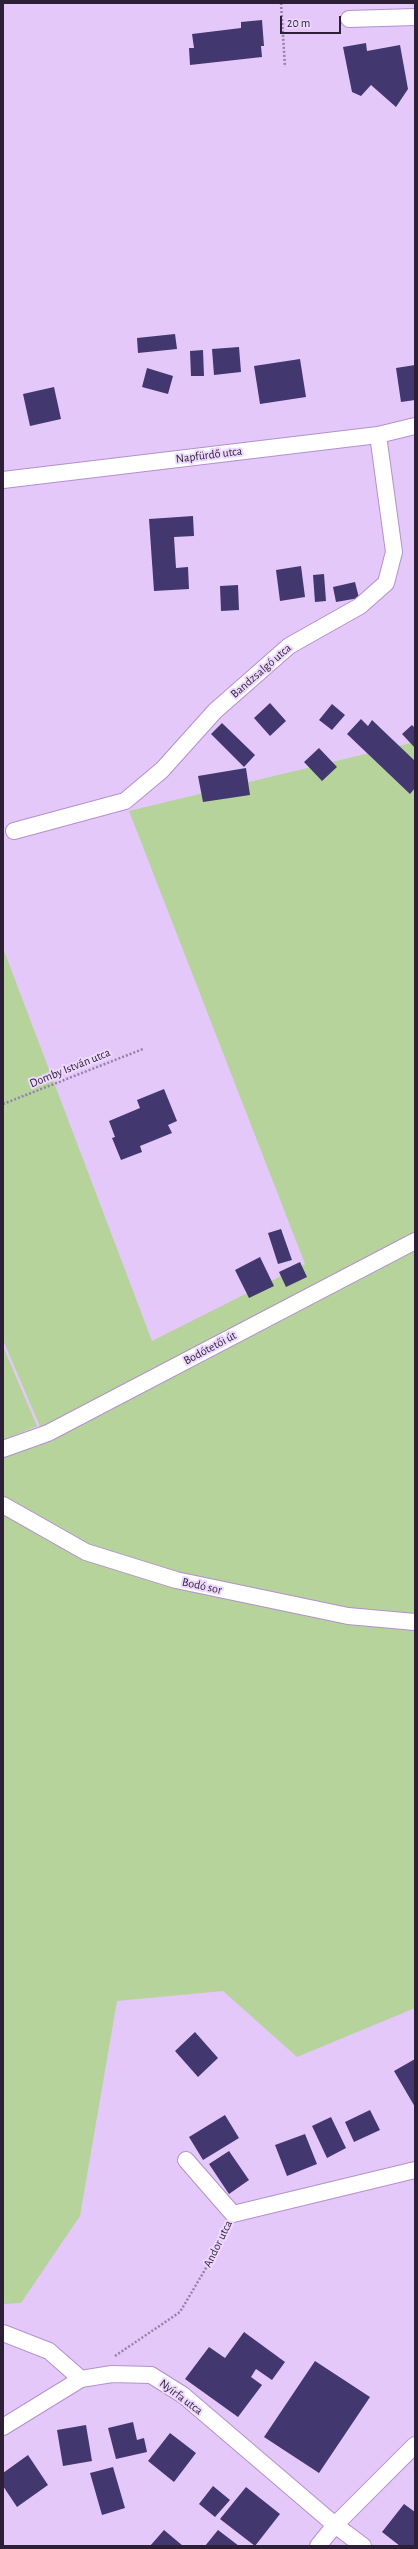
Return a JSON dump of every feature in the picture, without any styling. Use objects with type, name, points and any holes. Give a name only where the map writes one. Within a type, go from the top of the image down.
[{"type":"street","points":[[349,19],[415,16]]},
{"type":"street","name":"Napfürdő utca","points":[[3,480],[378,435],[415,426]]},
{"type":"street","name":"Bandzsalgó utca","points":[[14,831],[125,801],[162,770],[215,711],[289,646],[360,606],[386,583],[394,552],[378,435]]},
{"type":"street","name":"Bodótetői út","points":[[3,1450],[48,1433],[415,1241]]},
{"type":"street","name":"Bodó sor","points":[[3,1505],[86,1552],[176,1580],[348,1616],[415,1622]]},
{"type":"street","points":[[186,2160],[233,2214]]},
{"type":"street","name":"Andor utca","points":[[233,2214],[415,2170]]},
{"type":"street","points":[[3,2333],[49,2351],[81,2379]]},
{"type":"street","name":"Nyírfa utca","points":[[3,2427],[81,2379],[112,2374],[151,2375],[183,2395],[335,2525],[363,2546]]},
{"type":"street","points":[[318,2546],[335,2525],[415,2445]]},
{"type":"path","points":[[281,3],[285,67]]},
{"type":"path","name":"Domby István utca","points":[[3,1104],[143,1049]]},
{"type":"path","name":"Andor utca","points":[[112,2358],[180,2312],[206,2268],[233,2214]]},
{"type":"green space","points":[[415,742],[415,2008],[297,2057],[223,1991],[117,2001],[80,2216],[21,2303],[3,2304],[3,1446],[41,1429],[3,1340],[3,948],[152,1341],[305,1264],[129,811]]},
{"type":"green space","points":[[3,1346],[37,1426],[3,1440]]},
{"type":"building","points":[[262,20],[264,46],[261,46],[262,57],[190,65],[189,48],[194,48],[192,34],[241,28],[241,22]]},
{"type":"building","points":[[366,43],[367,51],[400,45],[408,89],[396,107],[371,85],[361,96],[352,92],[343,47]]},
{"type":"building","points":[[175,334],[177,349],[138,353],[137,338]]},
{"type":"building","points":[[239,347],[241,372],[214,375],[212,349]]},
{"type":"building","points":[[203,350],[204,376],[191,376],[190,351]]},
{"type":"building","points":[[300,359],[306,397],[260,404],[254,366]]},
{"type":"building","points":[[415,365],[415,400],[401,402],[396,368]]},
{"type":"building","points":[[147,368],[173,376],[168,394],[142,387]]},
{"type":"building","points":[[54,387],[61,419],[30,426],[23,394]]},
{"type":"building","points":[[193,516],[194,536],[174,537],[176,568],[188,567],[189,589],[154,591],[149,519]]},
{"type":"building","points":[[301,566],[305,597],[280,601],[276,570]]},
{"type":"building","points":[[324,574],[326,601],[315,602],[313,575]]},
{"type":"building","points":[[355,582],[359,598],[336,602],[333,587]]},
{"type":"building","points":[[238,585],[239,610],[221,611],[220,586]]},
{"type":"building","points":[[270,703],[286,721],[270,736],[254,718]]},
{"type":"building","points":[[332,704],[345,715],[332,730],[319,720]]},
{"type":"building","points":[[361,719],[368,726],[372,720],[415,761],[415,788],[410,794],[347,734]]},
{"type":"building","points":[[222,723],[255,755],[244,767],[211,734]]},
{"type":"building","points":[[412,725],[415,728],[415,748],[402,734]]},
{"type":"building","points":[[319,748],[337,767],[322,781],[304,762]]},
{"type":"building","points":[[246,768],[250,795],[203,802],[198,776]]},
{"type":"building","points":[[164,1089],[177,1121],[168,1125],[172,1133],[140,1146],[142,1152],[121,1160],[112,1138],[115,1137],[109,1121],[140,1108],[137,1100]]},
{"type":"building","points":[[281,1229],[292,1260],[278,1264],[268,1233]]},
{"type":"building","points":[[260,1257],[274,1286],[249,1298],[235,1270]]},
{"type":"building","points":[[300,1262],[307,1277],[286,1287],[279,1272]]},
{"type":"building","points":[[195,2032],[218,2058],[198,2077],[175,2051]]},
{"type":"building","points":[[415,2059],[415,2107],[394,2071]]},
{"type":"building","points":[[370,2110],[380,2130],[354,2142],[345,2122]]},
{"type":"building","points":[[225,2115],[239,2138],[203,2160],[189,2137]]},
{"type":"building","points":[[331,2117],[346,2148],[327,2158],[312,2126]]},
{"type":"building","points":[[305,2134],[317,2164],[287,2176],[275,2145]]},
{"type":"building","points":[[229,2151],[249,2180],[229,2194],[209,2164]]},
{"type":"building","points":[[244,2332],[285,2362],[272,2380],[256,2369],[251,2377],[262,2385],[238,2417],[185,2379],[209,2347],[225,2358]]},
{"type":"building","points":[[315,2361],[370,2397],[319,2473],[264,2437]]},
{"type":"building","points":[[133,2422],[137,2440],[144,2438],[147,2452],[116,2459],[108,2428]]},
{"type":"building","points":[[86,2425],[92,2461],[63,2466],[57,2430]]},
{"type":"building","points":[[170,2433],[196,2453],[174,2482],[148,2461]]},
{"type":"building","points":[[28,2455],[48,2485],[17,2507],[3,2486],[3,2473]]},
{"type":"building","points":[[113,2467],[125,2508],[102,2515],[90,2473]]},
{"type":"building","points":[[213,2486],[230,2500],[215,2517],[199,2504]]},
{"type":"building","points":[[246,2487],[280,2514],[255,2546],[220,2519]]},
{"type":"building","points":[[404,2504],[415,2512],[415,2546],[400,2546],[382,2532]]},
{"type":"building","points":[[164,2530],[183,2546],[150,2546]]},
{"type":"building","points":[[218,2530],[239,2546],[205,2546]]}]
